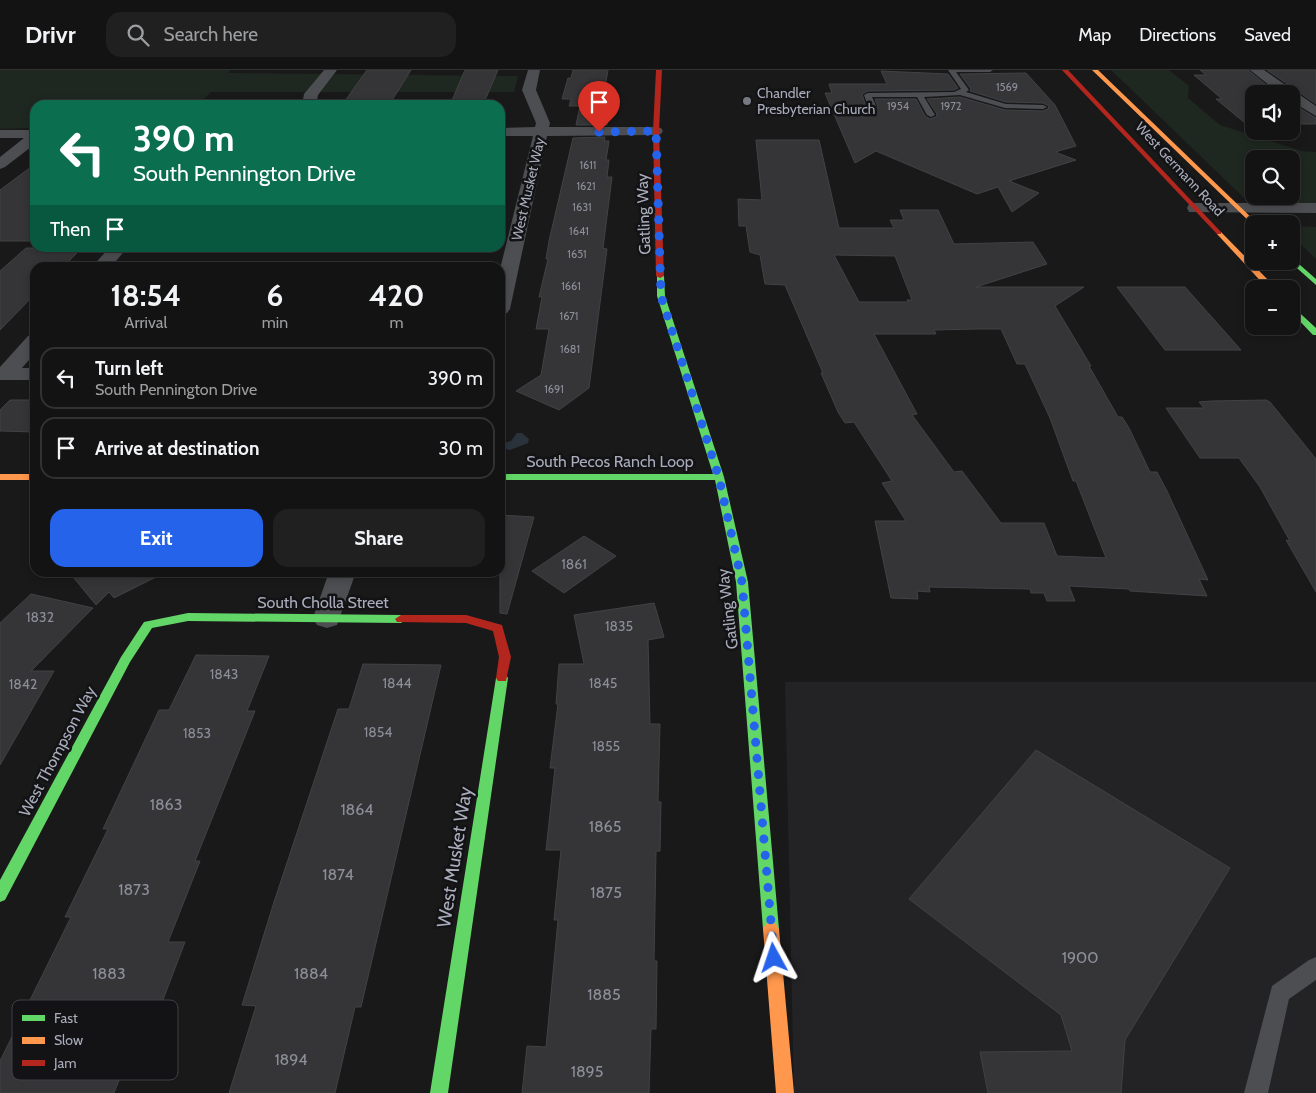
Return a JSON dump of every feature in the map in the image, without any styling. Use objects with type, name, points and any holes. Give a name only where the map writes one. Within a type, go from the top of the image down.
[{"type":"street","points":[[310,100],[311,94],[331,70]]},
{"type":"street","name":"West Musket Way","points":[[505,288],[543,123],[529,90],[534,70]]},
{"type":"street","name":"Gatling Way","points":[[659,70],[656,131],[661,296],[719,478],[742,582],[785,1093]]},
{"type":"street","name":"West Germann Road","points":[[1065,70],[1264,280]]},
{"type":"street","name":"West Germann Road","points":[[1095,70],[1245,215]]},
{"type":"street","points":[[1256,70],[1277,85]]},
{"type":"street","points":[[1300,101],[1316,112]]},
{"type":"street","points":[[505,132],[656,131]]},
{"type":"street","points":[[0,134],[30,136]]},
{"type":"street","points":[[0,164],[30,140]]},
{"type":"street","points":[[1195,208],[1316,208]]},
{"type":"street","points":[[505,217],[522,218]]},
{"type":"street","points":[[1300,222],[1316,222]]},
{"type":"street","points":[[1210,223],[1245,223]]},
{"type":"street","points":[[105,262],[114,252]]},
{"type":"street","points":[[1300,268],[1316,283]]},
{"type":"street","points":[[1300,317],[1316,333]]},
{"type":"street","points":[[3,374],[30,345]]},
{"type":"street","points":[[3,374],[30,374]]},
{"type":"street","points":[[0,477],[30,477]]},
{"type":"street","name":"South Pecos Ranch Loop","points":[[505,477],[719,478]]},
{"type":"street","points":[[327,618],[341,577]]},
{"type":"street","name":"South Cholla Street","points":[[148,625],[188,617],[466,619],[498,628]]},
{"type":"street","name":"West Thompson Way","points":[[0,895],[125,660],[148,625]]},
{"type":"street","name":"West Musket Way","points":[[439,1093],[504,656],[498,628]]},
{"type":"lane","points":[[951,70],[990,70]]},
{"type":"lane","points":[[872,106],[867,92],[955,94],[965,90],[951,70]]},
{"type":"lane","points":[[959,92],[1005,106],[1043,107]]},
{"type":"lane","points":[[919,94],[931,115]]},
{"type":"lane","points":[[1256,1093],[1280,993],[1316,967]]},
{"type":"shaded area","points":[[0,70],[231,70],[228,73],[518,76],[514,92],[211,92],[203,100],[30,100],[30,128],[0,129]]},
{"type":"shaded area","points":[[1111,70],[1169,70],[1189,86],[1188,98],[1220,125],[1245,133],[1245,140],[1267,140],[1299,150],[1245,150],[1245,198]]},
{"type":"shaded area","points":[[1300,150],[1316,152],[1316,204],[1300,204]]},
{"type":"shaded area","points":[[1300,226],[1316,227],[1316,259],[1300,244]]},
{"type":"shaded area","points":[[517,433],[522,433],[529,439],[528,443],[510,450],[505,448],[505,443],[511,441]]},
{"type":"shaded area","points":[[785,682],[1316,682],[1316,1093],[794,1093]]},
{"type":"building","points":[[367,70],[411,70],[392,100],[346,100]]},
{"type":"building","points":[[465,70],[498,70],[485,100],[452,100]]},
{"type":"building","points":[[573,70],[608,70],[604,93],[612,93],[607,125],[576,125],[580,106],[569,106],[571,99],[562,99],[568,78],[571,78]]},
{"type":"building","points":[[1200,70],[1248,70],[1266,85],[1245,85],[1245,123],[1216,99],[1222,99],[1194,75],[1206,75]]},
{"type":"building","points":[[1267,70],[1316,70],[1316,104],[1300,93],[1300,85],[1289,85]]},
{"type":"building","points":[[881,71],[948,74],[958,88],[954,90],[868,91],[862,94],[866,107],[871,110],[878,107],[875,99],[916,99],[925,116],[930,119],[936,117],[937,114],[927,99],[960,97],[1005,110],[1043,111],[1048,109],[1049,106],[1043,103],[1006,102],[970,91],[971,89],[960,74],[1026,73],[1055,105],[1076,146],[1055,152],[1076,160],[1009,181],[1039,193],[1012,212],[998,187],[977,194],[876,151],[855,163],[825,93],[832,93],[829,84],[887,84]]},
{"type":"building","points":[[1300,108],[1316,118],[1316,124],[1300,124]]},
{"type":"building","points":[[605,137],[604,141],[609,141],[606,160],[609,160],[607,177],[612,177],[603,248],[607,249],[589,388],[559,410],[516,391],[541,375],[549,329],[536,329],[542,297],[539,297],[548,259],[546,259],[549,241],[573,138]]},
{"type":"building","points":[[756,140],[819,140],[839,228],[894,228],[890,220],[904,220],[900,210],[938,210],[954,244],[1033,242],[1047,264],[976,287],[1084,287],[1055,306],[1091,366],[1089,366],[1118,417],[1122,417],[1129,428],[1150,472],[1157,472],[1167,491],[1208,580],[1199,579],[1207,596],[1069,586],[1075,601],[1047,601],[1044,593],[1031,593],[1030,589],[929,587],[930,592],[917,591],[918,599],[891,598],[875,521],[906,521],[882,483],[892,481],[854,422],[845,423],[838,412],[785,285],[765,284],[760,255],[750,252],[746,226],[739,226],[738,199],[762,200]],"holes":[[[834,255],[895,256],[912,300],[907,300],[908,302],[859,302]],[[1001,329],[1017,364],[1025,364],[1050,418],[1073,481],[1076,481],[1106,558],[1057,556],[1044,523],[1001,523],[962,471],[954,472],[912,415],[917,414],[874,334],[936,334],[934,330]]]},
{"type":"building","points":[[30,168],[30,241],[0,241],[0,190]]},
{"type":"building","points":[[26,248],[30,248],[30,252],[78,252],[68,262],[30,262],[30,299],[0,330],[0,271]]},
{"type":"building","points":[[1117,287],[1185,287],[1241,350],[1165,350]]},
{"type":"building","points":[[10,400],[30,400],[30,432],[0,431],[0,410]]},
{"type":"building","points":[[1266,400],[1270,402],[1316,459],[1316,592],[1286,540],[1290,541],[1260,487],[1239,458],[1200,458],[1166,408],[1204,408],[1199,402],[1211,401]]},
{"type":"building","points":[[505,515],[534,517],[507,614],[500,613],[500,577],[505,577]]},
{"type":"building","points":[[584,536],[616,556],[564,593],[532,571]]},
{"type":"building","points":[[73,577],[156,577],[114,598],[109,592],[96,605]]},
{"type":"building","points":[[31,594],[93,608],[31,671],[54,671],[0,765],[0,623]]},
{"type":"building","points":[[654,603],[664,637],[648,640],[650,724],[660,724],[658,802],[661,802],[660,851],[656,851],[654,961],[657,961],[656,1029],[651,1029],[649,1093],[522,1093],[527,1046],[546,1047],[558,920],[554,920],[561,850],[546,850],[555,768],[550,768],[558,704],[556,704],[559,664],[584,664],[574,615]]},
{"type":"building","points":[[196,655],[269,656],[247,711],[255,711],[195,861],[200,861],[168,942],[185,942],[163,1000],[30,1000],[71,917],[65,917],[108,829],[103,829],[159,710],[169,710]]},
{"type":"building","points":[[363,664],[441,665],[361,1007],[355,1007],[335,1093],[229,1093],[256,1006],[242,1005],[274,902],[338,709],[349,709]]},
{"type":"building","points":[[1036,750],[1230,868],[1125,1040],[1121,1093],[988,1093],[980,1052],[1072,1051],[1061,1015],[909,899]]},
{"type":"building","points":[[12,1037],[12,1080],[119,1080],[114,1093],[0,1093],[0,1061]]},
{"type":"traffic: fast","points":[[1300,268],[1316,283]]},
{"type":"traffic: fast","points":[[660,276],[661,296],[719,477],[742,582],[771,929]]},
{"type":"traffic: fast","points":[[1300,316],[1316,333]]},
{"type":"traffic: fast","points":[[505,477],[719,477]]},
{"type":"traffic: fast","points":[[0,895],[125,660],[148,625],[188,617],[401,619]]},
{"type":"traffic: fast","points":[[439,1093],[502,678]]},
{"type":"traffic: slow","points":[[1095,70],[1246,215]]},
{"type":"traffic: slow","points":[[1219,233],[1264,280]]},
{"type":"traffic: slow","points":[[0,477],[30,477]]},
{"type":"traffic: slow","points":[[771,929],[785,1093]]},
{"type":"traffic: jam","points":[[659,70],[656,131],[660,276]]},
{"type":"traffic: jam","points":[[1065,70],[1219,233]]},
{"type":"traffic: jam","points":[[401,619],[466,619],[498,628],[505,657],[502,678]]},
{"type":"place","name":"Chandler Presbyterian Church","points":[[747,101]]},
{"type":"route","points":[[599,132],[656,131],[661,296],[719,478],[742,582],[774,958]]}]
